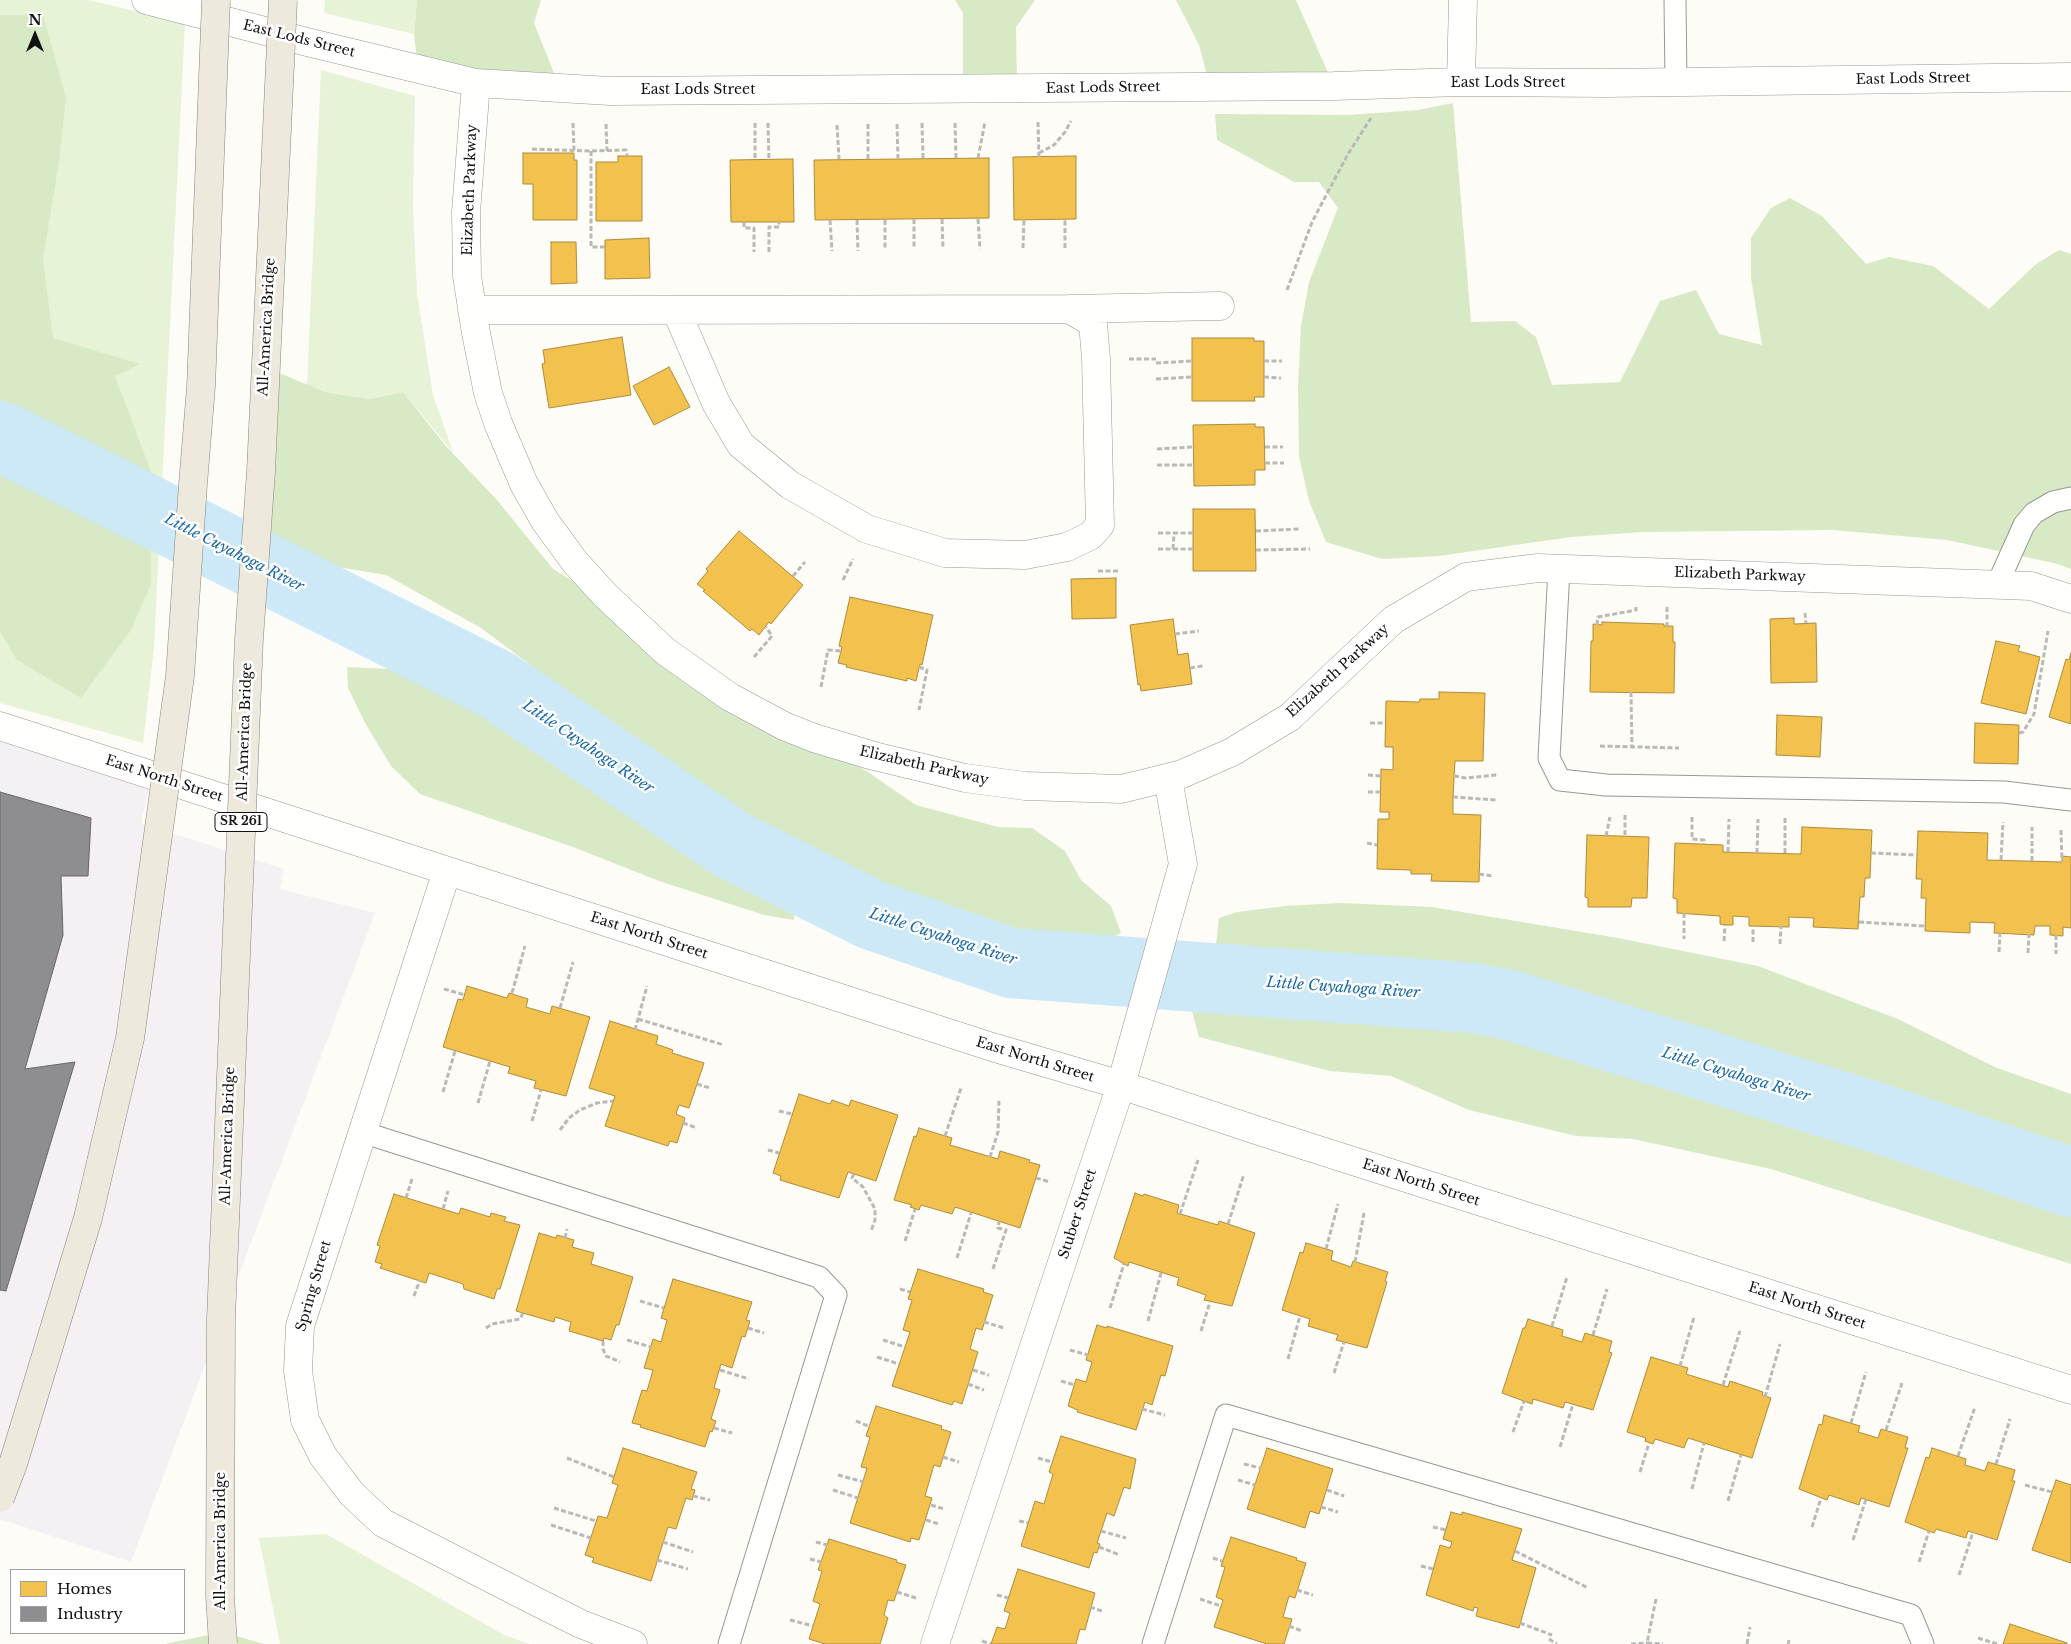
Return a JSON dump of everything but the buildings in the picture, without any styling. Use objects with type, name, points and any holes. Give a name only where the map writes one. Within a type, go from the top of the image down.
[{"type":"main road","points":[[0,1498],[16,1454],[88,1218],[130,1038],[180,676],[201,387],[216,0]]},
{"type":"main road","name":"All-America Bridge","points":[[223,1644],[220,1596],[220,1319],[249,648],[261,471],[284,0]]},
{"type":"street","name":"East Lods Street","points":[[146,0],[476,83],[610,91],[2071,77]]},
{"type":"street","points":[[1461,82],[1463,0]]},
{"type":"street","name":"Elizabeth Parkway","points":[[476,83],[466,212],[468,276],[472,310],[488,393],[498,423],[524,484],[545,521],[575,562],[605,595],[664,651],[730,697],[784,726],[814,738],[874,756],[965,778],[1025,786],[1121,788],[1168,778],[1182,774],[1232,752],[1290,717],[1393,620],[1466,577],[1538,568],[2031,586],[2071,598]]},
{"type":"street","points":[[472,310],[1069,309],[1220,306]]},
{"type":"street","points":[[676,310],[716,403],[741,445],[790,485],[867,529],[945,553],[1025,555],[1067,547],[1090,536],[1100,525],[1096,359],[1093,323],[1069,309]]},
{"type":"street","name":"East North Street","points":[[0,726],[992,1047],[1121,1085],[1281,1138],[2071,1390]]},
{"type":"street","name":"Stuber Street","points":[[935,1644],[1121,1085],[1183,864],[1168,778]]},
{"type":"street","name":"Spring Street","points":[[447,871],[300,1326],[298,1371],[305,1420],[323,1456],[352,1494],[383,1523],[581,1624],[633,1644]]},
{"type":"lane","points":[[1675,0],[1676,82]]},
{"type":"lane","points":[[1997,585],[2024,526],[2034,513],[2053,502],[2071,498]]},
{"type":"lane","points":[[1559,569],[1549,758],[1560,780],[1606,785],[2004,792],[2071,800]]},
{"type":"lane","points":[[362,1132],[818,1277],[836,1295],[729,1644]]},
{"type":"lane","points":[[1153,1644],[1226,1415],[1910,1615],[1923,1644]]},
{"type":"path","points":[[1286,290],[1312,222],[1348,154],[1373,115],[1382,85]]},
{"type":"path","points":[[1038,116],[1039,155],[1054,145],[1065,132],[1074,116]]},
{"type":"path","points":[[954,117],[956,158]]},
{"type":"path","points":[[978,158],[987,117]]},
{"type":"path","points":[[868,118],[868,159]]},
{"type":"path","points":[[896,118],[898,158]]},
{"type":"path","points":[[922,118],[923,158]]},
{"type":"path","points":[[837,119],[839,159]]},
{"type":"path","points":[[755,120],[756,160]]},
{"type":"path","points":[[768,120],[769,160]]},
{"type":"path","points":[[573,122],[574,150]]},
{"type":"path","points":[[606,122],[607,151]]},
{"type":"path","points":[[532,149],[626,150],[627,156]]},
{"type":"path","points":[[591,151],[591,247],[605,247]]},
{"type":"path","points":[[914,219],[914,250]]},
{"type":"path","points":[[942,219],[943,250]]},
{"type":"path","points":[[978,219],[980,249]]},
{"type":"path","points":[[1024,219],[1024,248]]},
{"type":"path","points":[[1064,248],[1065,219]]},
{"type":"path","points":[[830,220],[832,251]]},
{"type":"path","points":[[857,220],[858,251]]},
{"type":"path","points":[[885,220],[885,250]]},
{"type":"path","points":[[744,222],[744,228],[754,228],[754,252]]},
{"type":"path","points":[[769,252],[769,227],[780,227],[780,222]]},
{"type":"path","points":[[1156,363],[1192,361]]},
{"type":"path","points":[[1264,361],[1282,361]]},
{"type":"path","points":[[1156,379],[1192,377]]},
{"type":"path","points":[[1264,377],[1281,378]]},
{"type":"path","points":[[1157,448],[1193,447]]},
{"type":"path","points":[[1264,447],[1283,447]]},
{"type":"path","points":[[1264,463],[1284,463]]},
{"type":"path","points":[[1158,465],[1193,465]]},
{"type":"path","points":[[1256,531],[1299,529]]},
{"type":"path","points":[[1158,533],[1193,533]]},
{"type":"path","points":[[1173,549],[1174,533]]},
{"type":"path","points":[[1158,549],[1193,549]]},
{"type":"path","points":[[1256,550],[1310,549]]},
{"type":"path","points":[[793,576],[805,562]]},
{"type":"path","points":[[1096,571],[1120,571]]},
{"type":"path","points":[[1597,625],[1598,617],[1636,610],[1636,603]]},
{"type":"path","points":[[1666,606],[1668,626]]},
{"type":"path","points":[[754,657],[772,636],[766,627]]},
{"type":"path","points":[[2019,733],[2023,732],[2034,714],[2048,631]]},
{"type":"path","points":[[1175,634],[1198,632]]},
{"type":"path","points":[[820,687],[828,650],[841,652]]},
{"type":"path","points":[[1190,668],[1203,666]]},
{"type":"path","points":[[919,667],[927,670],[919,710]]},
{"type":"path","points":[[1631,692],[1632,747]]},
{"type":"path","points":[[1370,723],[1385,723]]},
{"type":"path","points":[[1600,746],[1679,748]]},
{"type":"path","points":[[1368,775],[1381,776]]},
{"type":"path","points":[[1454,776],[1466,778],[1497,775]]},
{"type":"path","points":[[1368,792],[1381,792]]},
{"type":"path","points":[[1453,797],[1496,800]]},
{"type":"path","points":[[1606,836],[1612,809]]},
{"type":"path","points":[[1624,810],[1625,836]]},
{"type":"path","points":[[1692,812],[1692,839],[1704,840],[1704,844]]},
{"type":"path","points":[[1728,852],[1729,813]]},
{"type":"path","points":[[1757,852],[1758,814]]},
{"type":"path","points":[[1785,815],[1785,853]]},
{"type":"path","points":[[2002,860],[2003,822]]},
{"type":"path","points":[[2032,824],[2032,861]]},
{"type":"path","points":[[1367,844],[1378,845]]},
{"type":"path","points":[[1871,853],[1917,855]]},
{"type":"path","points":[[1479,874],[1494,876]]},
{"type":"path","points":[[1684,913],[1684,939]]},
{"type":"path","points":[[1859,922],[1925,926]]},
{"type":"path","points":[[1724,941],[1725,925]]},
{"type":"path","points":[[1752,942],[1753,926]]},
{"type":"path","points":[[1780,944],[1781,926]]},
{"type":"path","points":[[1999,952],[2000,933]]},
{"type":"path","points":[[2028,953],[2029,934]]},
{"type":"path","points":[[2056,935],[2056,954]]},
{"type":"path","points":[[512,993],[525,946]]},
{"type":"path","points":[[560,1008],[573,962]]},
{"type":"path","points":[[635,1030],[647,986]]},
{"type":"path","points":[[441,988],[464,995]]},
{"type":"path","points":[[638,1019],[724,1045]]},
{"type":"path","points":[[443,1092],[455,1051]]},
{"type":"path","points":[[478,1103],[490,1061]]},
{"type":"path","points":[[697,1084],[710,1088]]},
{"type":"path","points":[[945,1136],[961,1088]]},
{"type":"path","points":[[532,1121],[541,1090]]},
{"type":"path","points":[[560,1130],[569,1118],[580,1110],[596,1103],[613,1101]]},
{"type":"path","points":[[990,1157],[998,1132],[999,1101]]},
{"type":"path","points":[[779,1111],[792,1114]]},
{"type":"path","points":[[683,1123],[697,1128]]},
{"type":"path","points":[[768,1150],[779,1153]]},
{"type":"path","points":[[1180,1214],[1198,1160]]},
{"type":"path","points":[[406,1198],[415,1170]]},
{"type":"path","points":[[854,1174],[852,1178],[863,1187],[875,1209],[875,1220],[871,1231]]},
{"type":"path","points":[[1228,1224],[1244,1174]]},
{"type":"path","points":[[1036,1178],[1050,1182]]},
{"type":"path","points":[[442,1209],[451,1183]]},
{"type":"path","points":[[1326,1249],[1338,1204]]},
{"type":"path","points":[[905,1241],[915,1209]]},
{"type":"path","points":[[957,1258],[971,1212]]},
{"type":"path","points":[[1354,1262],[1364,1212]]},
{"type":"path","points":[[993,1269],[1006,1230],[998,1228],[999,1222]]},
{"type":"path","points":[[1110,1308],[1124,1264]]},
{"type":"path","points":[[1148,1321],[1161,1273]]},
{"type":"path","points":[[1552,1326],[1567,1276]]},
{"type":"path","points":[[414,1296],[420,1280]]},
{"type":"path","points":[[900,1289],[910,1292]]},
{"type":"path","points":[[1593,1335],[1607,1290]]},
{"type":"path","points":[[640,1301],[664,1308]]},
{"type":"path","points":[[1201,1331],[1210,1302]]},
{"type":"path","points":[[486,1328],[492,1324],[520,1318],[523,1313]]},
{"type":"path","points":[[1288,1359],[1300,1316]]},
{"type":"path","points":[[1680,1366],[1694,1317]]},
{"type":"path","points":[[984,1322],[1004,1328]]},
{"type":"path","points":[[748,1328],[764,1333]]},
{"type":"path","points":[[1723,1385],[1740,1332]]},
{"type":"path","points":[[627,1340],[651,1347]]},
{"type":"path","points":[[883,1340],[905,1347]]},
{"type":"path","points":[[603,1341],[603,1349],[606,1356],[620,1362]]},
{"type":"path","points":[[1334,1374],[1344,1342]]},
{"type":"path","points":[[1765,1397],[1780,1344]]},
{"type":"path","points":[[1070,1350],[1088,1355]]},
{"type":"path","points":[[877,1357],[899,1364]]},
{"type":"path","points":[[720,1370],[749,1379]]},
{"type":"path","points":[[973,1370],[989,1375]]},
{"type":"path","points":[[1851,1423],[1866,1372]]},
{"type":"path","points":[[1061,1381],[1075,1385]]},
{"type":"path","points":[[1886,1430],[1902,1383]]},
{"type":"path","points":[[968,1384],[984,1390]]},
{"type":"path","points":[[1513,1432],[1524,1401]]},
{"type":"path","points":[[1560,1446],[1573,1404]]},
{"type":"path","points":[[1958,1456],[1975,1407]]},
{"type":"path","points":[[1142,1409],[1165,1416]]},
{"type":"path","points":[[1996,1464],[2010,1419]]},
{"type":"path","points":[[856,1421],[868,1426]]},
{"type":"path","points":[[714,1428],[732,1433]]},
{"type":"path","points":[[1640,1472],[1649,1443]]},
{"type":"path","points":[[1692,1488],[1704,1443]]},
{"type":"path","points":[[1728,1501],[1741,1455]]},
{"type":"path","points":[[943,1457],[961,1462]]},
{"type":"path","points":[[567,1458],[614,1477]]},
{"type":"path","points":[[1038,1458],[1052,1462]]},
{"type":"path","points":[[1236,1462],[1261,1468]]},
{"type":"path","points":[[838,1475],[864,1482]]},
{"type":"path","points":[[1230,1478],[1255,1485]]},
{"type":"path","points":[[2025,1485],[2052,1492]]},
{"type":"path","points":[[833,1490],[858,1498]]},
{"type":"path","points":[[1327,1490],[1344,1496]]},
{"type":"path","points":[[693,1496],[710,1500]]},
{"type":"path","points":[[1812,1527],[1820,1498]]},
{"type":"path","points":[[1853,1540],[1866,1499]]},
{"type":"path","points":[[930,1505],[946,1509]]},
{"type":"path","points":[[1321,1507],[1338,1512]]},
{"type":"path","points":[[554,1508],[596,1521]]},
{"type":"path","points":[[926,1520],[941,1525]]},
{"type":"path","points":[[1019,1521],[1028,1523]]},
{"type":"path","points":[[551,1525],[591,1538]]},
{"type":"path","points":[[1433,1527],[1446,1530]]},
{"type":"path","points":[[1101,1530],[1126,1538]]},
{"type":"path","points":[[1919,1562],[1929,1531]]},
{"type":"path","points":[[1959,1575],[1973,1532]]},
{"type":"path","points":[[663,1542],[693,1552]]},
{"type":"path","points":[[816,1542],[827,1545]]},
{"type":"path","points":[[1099,1547],[1120,1555]]},
{"type":"path","points":[[1515,1551],[1588,1588]]},
{"type":"path","points":[[810,1559],[820,1562]]},
{"type":"path","points":[[657,1560],[688,1569]]},
{"type":"path","points":[[1421,1566],[1433,1569]]},
{"type":"path","points":[[1297,1590],[1313,1595]]},
{"type":"path","points":[[897,1592],[917,1598]]},
{"type":"path","points":[[996,1594],[1008,1598]]},
{"type":"path","points":[[1193,1597],[1221,1606]]},
{"type":"path","points":[[1647,1643],[1656,1599]]},
{"type":"path","points":[[1090,1608],[1102,1611]]},
{"type":"path","points":[[790,1620],[813,1626]]},
{"type":"path","points":[[1520,1623],[1552,1635]]},
{"type":"path","points":[[1290,1626],[1302,1631]]},
{"type":"path","points":[[1748,1644],[1750,1628]]},
{"type":"path","points":[[1978,1638],[1997,1644]]},
{"type":"path","points":[[1549,1639],[1557,1644]]},
{"type":"path","points":[[982,1641],[991,1644]]},
{"type":"path","points":[[1631,1644],[1663,1644]]},
{"type":"shaded area","points":[[0,726],[152,776],[141,823],[284,869],[280,889],[375,913],[131,1562],[0,1519]]},
{"type":"green space","points":[[0,0],[89,0],[185,23],[154,647],[143,743],[0,703]]},
{"type":"green space","points":[[325,0],[417,0],[414,34],[324,13]]},
{"type":"green space","points":[[417,0],[541,0],[534,23],[560,88],[418,68],[414,34]]},
{"type":"green space","points":[[955,0],[1035,0],[1016,27],[1017,89],[963,89],[963,13]]},
{"type":"green space","points":[[1176,0],[1296,0],[1334,86],[1210,87],[1199,45]]},
{"type":"green space","points":[[0,15],[43,15],[66,98],[59,162],[43,259],[53,338],[140,364],[115,376],[150,469],[151,584],[131,630],[81,698],[17,660],[0,631]]},
{"type":"green space","points":[[321,70],[415,96],[413,204],[417,294],[433,395],[453,452],[403,392],[370,399],[325,392],[307,385]]},
{"type":"green space","points":[[1453,103],[1471,322],[1515,321],[1536,337],[1552,385],[1620,382],[1660,301],[1696,290],[1719,334],[1762,345],[1751,278],[1751,238],[1771,208],[1790,198],[1822,216],[1866,264],[1889,257],[1933,266],[1989,309],[2036,264],[2059,250],[2071,254],[2071,569],[2058,564],[1947,540],[1833,530],[1643,532],[1571,537],[1439,556],[1382,559],[1326,542],[1309,501],[1299,456],[1298,386],[1301,326],[1309,282],[1338,208],[1319,182],[1294,182],[1217,140],[1215,114],[1348,115],[1418,110]]},
{"type":"green space","points":[[265,367],[325,392],[370,399],[403,392],[445,445],[497,500],[553,569],[821,740],[916,805],[998,827],[1032,828],[1065,851],[1081,880],[1111,906],[1121,933],[1101,943],[1022,948],[850,887],[783,841],[679,789],[585,716],[556,684],[481,628],[386,575],[296,560],[256,557]]},
{"type":"green space","points":[[347,667],[411,670],[472,684],[520,717],[569,756],[603,792],[667,836],[717,867],[763,887],[782,898],[794,912],[794,920],[764,915],[659,881],[573,847],[420,794],[391,766],[365,723],[348,688]]},
{"type":"green space","points":[[1341,903],[1432,907],[1618,938],[1758,966],[1898,1019],[1997,1068],[2071,1094],[2071,1151],[1705,1043],[1563,1011],[1435,971],[1294,958],[1258,949],[1216,944],[1219,918],[1237,912],[1285,906]]},
{"type":"green space","points":[[1235,1002],[1336,1004],[1451,1011],[1524,1024],[1587,1050],[1718,1088],[1758,1108],[1969,1161],[2071,1197],[2071,1264],[1771,1169],[1633,1139],[1576,1136],[1469,1110],[1391,1076],[1330,1071],[1199,1037],[1190,1004]]},
{"type":"green space","points":[[326,1534],[504,1635],[530,1644],[280,1644],[259,1538]]},
{"type":"green space","points":[[222,1632],[264,1644],[165,1644]]},
{"type":"waterway","name":"Little Cuyahoga River","points":[[0,436],[496,684],[732,845],[872,915],[1011,963],[1475,998],[1509,1005],[1881,1119],[2071,1182]]}]
